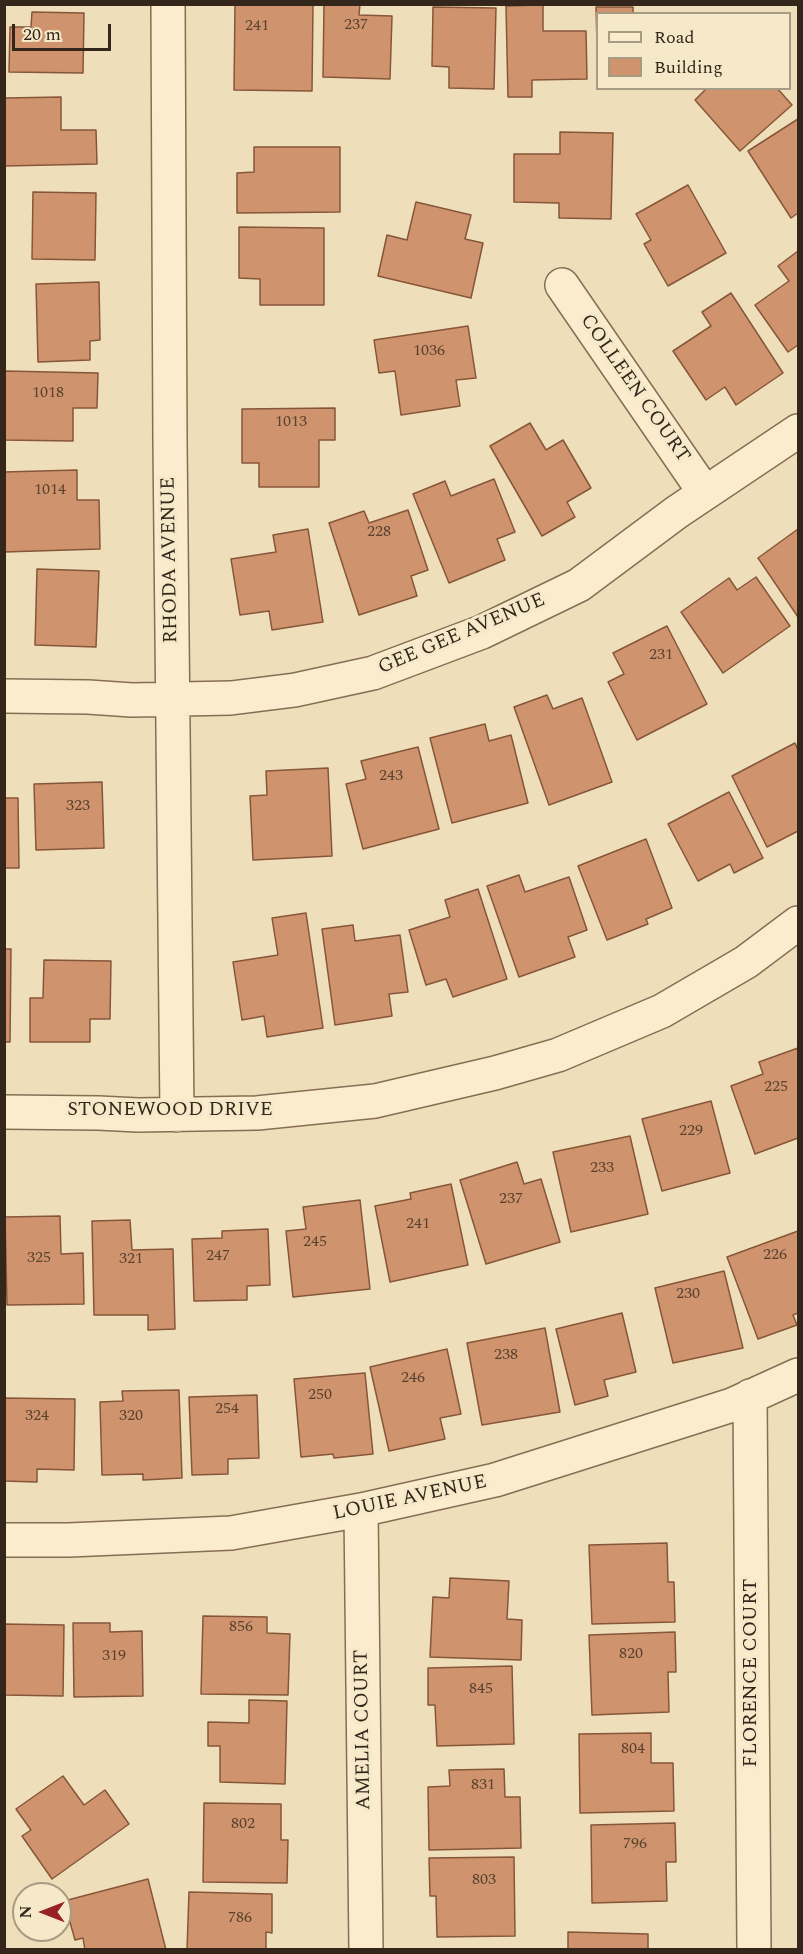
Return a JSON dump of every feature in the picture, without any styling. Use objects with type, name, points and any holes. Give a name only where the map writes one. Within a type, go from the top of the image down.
[{"type":"street","name":"RHODA AVENUE","points":[[168,4],[177,1115]]},
{"type":"street","name":"COLLEEN COURT","points":[[562,285],[705,493]]},
{"type":"street","name":"GEE GEE AVENUE","points":[[4,696],[172,700],[231,698],[294,690],[373,673],[482,632],[579,585],[677,512],[798,431]]},
{"type":"street","name":"STONEWOOD DRIVE","points":[[4,1112],[177,1115],[257,1113],[375,1101],[495,1073],[558,1055],[662,1011],[746,962],[798,923]]},
{"type":"street","name":"LOUIE AVENUE","points":[[4,1540],[69,1540],[231,1533],[361,1510],[495,1480],[732,1405],[798,1375]]},
{"type":"street","name":"FLORENCE COURT","points":[[750,1396],[754,1950]]},
{"type":"street","name":"AMELIA COURT","points":[[361,1510],[366,1950]]},
{"type":"building","points":[[235,4],[313,4],[312,91],[234,90]]},
{"type":"building","points":[[324,4],[360,4],[359,15],[392,16],[390,79],[323,77]]},
{"type":"building","points":[[543,5],[543,31],[586,31],[587,79],[532,80],[532,97],[508,97],[506,6]]},
{"type":"building","points":[[433,7],[496,8],[494,89],[449,88],[449,67],[432,66]]},
{"type":"building","points":[[596,7],[633,7],[633,12],[596,12]]},
{"type":"building","points":[[32,12],[84,13],[83,73],[9,72],[10,27],[31,27]]},
{"type":"building","points":[[705,90],[779,90],[792,105],[740,151],[695,100]]},
{"type":"building","points":[[61,97],[61,130],[96,130],[97,164],[4,166],[5,98]]},
{"type":"building","points":[[798,119],[798,213],[791,218],[748,151]]},
{"type":"building","points":[[560,132],[613,133],[611,219],[559,218],[559,203],[514,202],[514,154],[560,154]]},
{"type":"building","points":[[254,147],[340,147],[340,212],[237,213],[237,173],[254,172]]},
{"type":"building","points":[[688,185],[726,253],[668,286],[644,244],[651,240],[636,214]]},
{"type":"building","points":[[33,192],[96,193],[95,260],[32,259]]},
{"type":"building","points":[[416,202],[471,215],[465,239],[483,243],[471,298],[378,276],[387,235],[407,240]]},
{"type":"building","points":[[239,227],[324,228],[324,305],[260,305],[260,279],[239,278]]},
{"type":"building","points":[[798,251],[798,345],[788,352],[755,305],[789,281],[778,266]]},
{"type":"building","points":[[99,282],[100,340],[90,341],[90,360],[38,362],[36,284]]},
{"type":"building","points":[[731,293],[783,373],[736,405],[725,387],[706,400],[673,351],[711,326],[702,312]]},
{"type":"building","points":[[468,326],[476,378],[456,380],[460,406],[401,415],[395,371],[379,373],[374,340]]},
{"type":"building","points":[[5,371],[98,373],[97,408],[73,408],[73,441],[4,440]]},
{"type":"building","points":[[335,408],[335,440],[319,440],[319,487],[259,487],[259,463],[242,463],[242,409]]},
{"type":"building","points":[[530,423],[546,450],[563,440],[591,488],[567,502],[575,517],[542,536],[490,446]]},
{"type":"building","points":[[77,470],[77,500],[99,500],[100,549],[4,552],[4,472]]},
{"type":"building","points":[[494,479],[515,532],[497,539],[505,560],[449,583],[413,494],[445,481],[451,496]]},
{"type":"building","points":[[408,510],[428,570],[411,576],[417,596],[359,615],[329,523],[364,511],[369,523]]},
{"type":"building","points":[[308,529],[323,622],[272,630],[269,611],[240,615],[231,559],[276,552],[273,535]]},
{"type":"building","points":[[798,529],[798,617],[758,558]]},
{"type":"building","points":[[37,569],[99,571],[96,647],[35,645]]},
{"type":"building","points":[[756,577],[790,626],[723,673],[681,612],[729,578],[737,590]]},
{"type":"building","points":[[667,626],[707,704],[637,740],[608,682],[624,674],[613,653]]},
{"type":"building","points":[[547,695],[553,709],[582,698],[612,782],[549,805],[514,707]]},
{"type":"building","points":[[485,724],[489,741],[511,735],[528,803],[452,823],[430,738]]},
{"type":"building","points":[[795,743],[798,750],[798,831],[767,847],[732,776]]},
{"type":"building","points":[[418,747],[439,829],[363,849],[346,784],[366,779],[361,761]]},
{"type":"building","points":[[328,768],[332,856],[253,860],[250,796],[267,795],[266,771]]},
{"type":"building","points":[[102,782],[104,848],[36,850],[34,784]]},
{"type":"building","points":[[729,792],[763,858],[734,873],[730,864],[698,881],[668,824]]},
{"type":"building","points":[[4,798],[18,798],[19,868],[4,868]]},
{"type":"building","points":[[646,839],[672,908],[646,919],[648,924],[607,940],[578,866]]},
{"type":"building","points":[[519,875],[525,892],[569,877],[587,930],[568,937],[575,957],[519,977],[487,886]]},
{"type":"building","points":[[478,889],[507,979],[453,997],[446,979],[426,985],[409,930],[450,917],[445,900]]},
{"type":"building","points":[[306,913],[323,1028],[267,1037],[264,1016],[242,1020],[233,962],[278,955],[272,918]]},
{"type":"building","points":[[353,925],[355,941],[400,935],[408,992],[389,994],[392,1016],[335,1025],[322,929]]},
{"type":"building","points":[[4,949],[11,949],[10,1042],[4,1042]]},
{"type":"building","points":[[44,960],[111,961],[110,1019],[90,1019],[90,1042],[30,1042],[30,998],[43,998]]},
{"type":"building","points":[[798,1048],[798,1138],[755,1154],[731,1086],[763,1074],[759,1062]]},
{"type":"building","points":[[711,1101],[730,1173],[662,1191],[642,1119]]},
{"type":"building","points":[[630,1136],[648,1214],[571,1232],[553,1152]]},
{"type":"building","points":[[517,1162],[524,1184],[541,1179],[560,1242],[486,1264],[460,1180]]},
{"type":"building","points":[[451,1184],[468,1265],[390,1282],[375,1206],[411,1199],[410,1193]]},
{"type":"building","points":[[360,1200],[370,1289],[293,1297],[286,1231],[306,1229],[303,1207]]},
{"type":"building","points":[[60,1216],[61,1254],[83,1253],[84,1304],[7,1305],[5,1217]]},
{"type":"building","points":[[130,1220],[132,1250],[173,1249],[175,1329],[148,1330],[148,1315],[94,1315],[92,1221]]},
{"type":"building","points":[[268,1229],[270,1285],[247,1286],[247,1300],[194,1301],[192,1239],[222,1238],[222,1231]]},
{"type":"building","points":[[798,1231],[798,1313],[793,1315],[797,1325],[758,1339],[727,1257]]},
{"type":"building","points":[[724,1271],[743,1348],[673,1363],[655,1288]]},
{"type":"building","points":[[622,1313],[636,1372],[604,1380],[608,1396],[575,1405],[556,1329]]},
{"type":"building","points":[[545,1328],[560,1412],[482,1425],[467,1343]]},
{"type":"building","points":[[447,1349],[461,1414],[440,1418],[445,1439],[389,1451],[370,1367]]},
{"type":"building","points":[[365,1373],[373,1454],[334,1458],[333,1454],[301,1457],[294,1379]]},
{"type":"building","points":[[179,1390],[182,1478],[143,1480],[143,1474],[102,1475],[100,1402],[123,1401],[122,1391]]},
{"type":"building","points":[[257,1395],[259,1458],[228,1459],[228,1474],[192,1475],[189,1397]]},
{"type":"building","points":[[4,1398],[75,1399],[74,1470],[37,1469],[37,1482],[4,1481]]},
{"type":"building","points":[[667,1543],[668,1582],[674,1582],[675,1622],[592,1624],[589,1545]]},
{"type":"building","points":[[450,1578],[509,1581],[507,1619],[522,1620],[521,1660],[430,1657],[433,1597],[449,1598]]},
{"type":"building","points":[[203,1616],[267,1617],[267,1633],[290,1634],[288,1695],[201,1694]]},
{"type":"building","points":[[73,1623],[110,1623],[110,1632],[142,1631],[143,1696],[74,1697]]},
{"type":"building","points":[[4,1624],[64,1625],[63,1696],[4,1695]]},
{"type":"building","points":[[675,1632],[676,1672],[668,1672],[669,1712],[592,1715],[589,1635]]},
{"type":"building","points":[[512,1666],[514,1744],[437,1746],[435,1705],[428,1705],[428,1668]]},
{"type":"building","points":[[249,1700],[287,1701],[285,1784],[220,1782],[220,1746],[208,1746],[208,1722],[249,1723]]},
{"type":"building","points":[[651,1733],[651,1763],[673,1763],[674,1811],[580,1813],[579,1734]]},
{"type":"building","points":[[504,1769],[505,1797],[520,1797],[521,1848],[429,1850],[428,1787],[450,1786],[449,1770]]},
{"type":"building","points":[[63,1776],[84,1805],[105,1790],[129,1824],[52,1879],[22,1836],[31,1830],[16,1809]]},
{"type":"building","points":[[204,1803],[281,1804],[281,1840],[288,1840],[287,1883],[203,1882]]},
{"type":"building","points":[[675,1823],[676,1862],[666,1862],[667,1901],[592,1903],[591,1825]]},
{"type":"building","points":[[514,1857],[515,1936],[437,1937],[436,1896],[430,1896],[429,1858]]},
{"type":"building","points":[[148,1879],[166,1950],[85,1950],[83,1938],[75,1940],[72,1929],[72,1899]]},
{"type":"building","points":[[189,1892],[272,1894],[272,1933],[266,1932],[266,1950],[187,1950]]},
{"type":"building","points":[[568,1932],[648,1934],[648,1950],[568,1950]]}]
